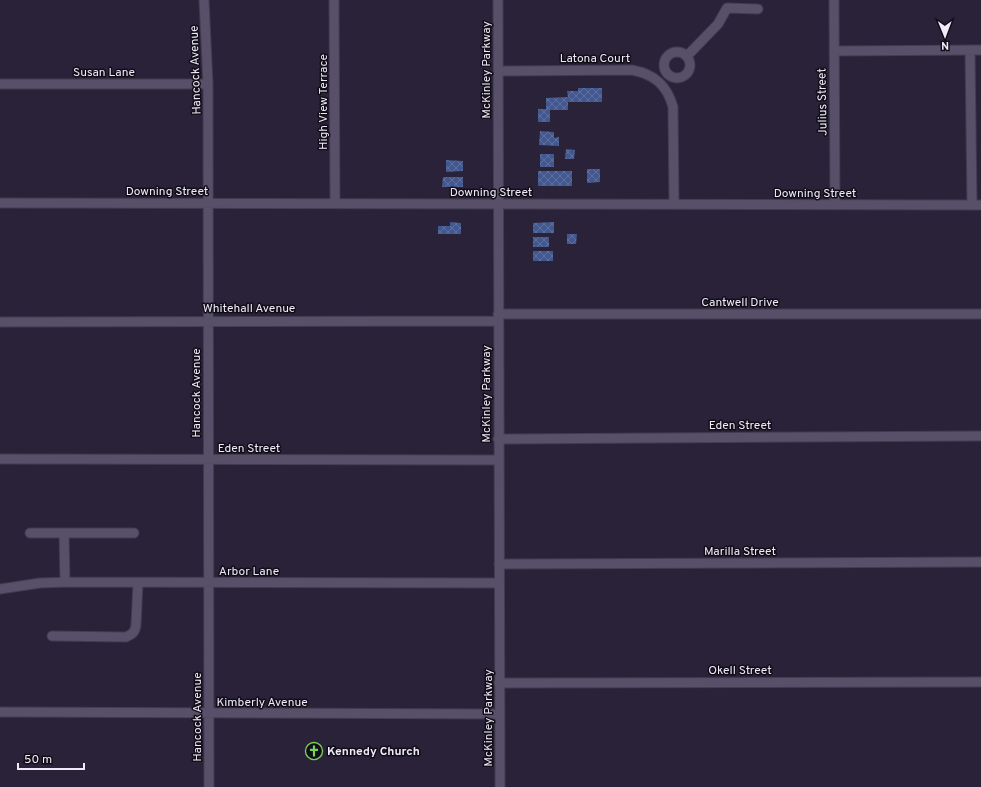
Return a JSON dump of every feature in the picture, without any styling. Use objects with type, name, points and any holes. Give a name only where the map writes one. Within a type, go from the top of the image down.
[{"type":"street","name":"Hancock Avenue","points":[[204,0],[208,84],[209,787]]},
{"type":"street","name":"High View Terrace","points":[[334,0],[335,203]]},
{"type":"street","name":"McKinley Parkway","points":[[498,0],[500,787]]},
{"type":"street","name":"Julius Street","points":[[834,0],[835,205]]},
{"type":"street","points":[[687,56],[718,24],[727,8],[758,9]]},
{"type":"street","points":[[970,50],[976,205]]},
{"type":"street","points":[[834,51],[981,50]]},
{"type":"street","points":[[678,51],[687,56],[690,61],[690,66],[687,74],[680,78],[675,78],[669,75],[665,70],[664,64],[668,54],[678,51]]},
{"type":"street","name":"Latona Court","points":[[498,71],[632,70],[643,72],[660,82],[670,98],[673,107],[674,204]]},
{"type":"street","points":[[660,82],[669,75]]},
{"type":"street","name":"Susan Lane","points":[[0,84],[208,84]]},
{"type":"street","name":"Downing Street","points":[[0,203],[976,205]]},
{"type":"street","name":"Cantwell Drive","points":[[498,317],[981,314]]},
{"type":"street","name":"Whitehall Avenue","points":[[0,322],[498,317]]},
{"type":"street","name":"Eden Street","points":[[498,439],[981,436]]},
{"type":"street","name":"Eden Street","points":[[0,459],[498,460]]},
{"type":"street","points":[[30,533],[134,533]]},
{"type":"street","points":[[64,533],[64,582]]},
{"type":"street","name":"Marilla Street","points":[[499,564],[981,562]]},
{"type":"street","name":"Arbor Lane","points":[[0,590],[40,583],[64,582],[499,583]]},
{"type":"street","points":[[52,636],[126,636],[132,634],[136,625],[138,583]]},
{"type":"street","name":"Okell Street","points":[[499,683],[981,682]]},
{"type":"street","name":"Kimberly Avenue","points":[[0,712],[499,714]]},
{"type":"building","points":[[578,88],[602,88],[602,102],[568,102],[568,110],[550,110],[550,122],[538,122],[538,109],[546,109],[546,98],[568,97],[567,91],[578,91]]},
{"type":"building","points":[[540,131],[554,132],[554,138],[559,137],[559,146],[539,145]]},
{"type":"building","points":[[566,149],[575,150],[574,159],[565,159]]},
{"type":"building","points":[[540,154],[554,154],[554,167],[540,167]]},
{"type":"building","points":[[446,160],[463,161],[463,171],[446,172]]},
{"type":"building","points":[[587,169],[600,169],[600,182],[587,183]]},
{"type":"building","points":[[538,171],[572,171],[572,186],[538,186]]},
{"type":"building","points":[[443,177],[463,177],[463,187],[442,187]]},
{"type":"building","points":[[450,222],[461,223],[461,234],[438,234],[438,226],[450,226]]},
{"type":"building","points":[[554,222],[554,233],[533,233],[533,223]]},
{"type":"building","points":[[567,234],[577,234],[576,244],[567,244]]},
{"type":"building","points":[[533,237],[549,237],[549,247],[533,247]]},
{"type":"building","points":[[533,251],[553,251],[553,261],[533,261]]},
{"type":"place","name":"Kennedy Church","points":[[314,751]]}]
